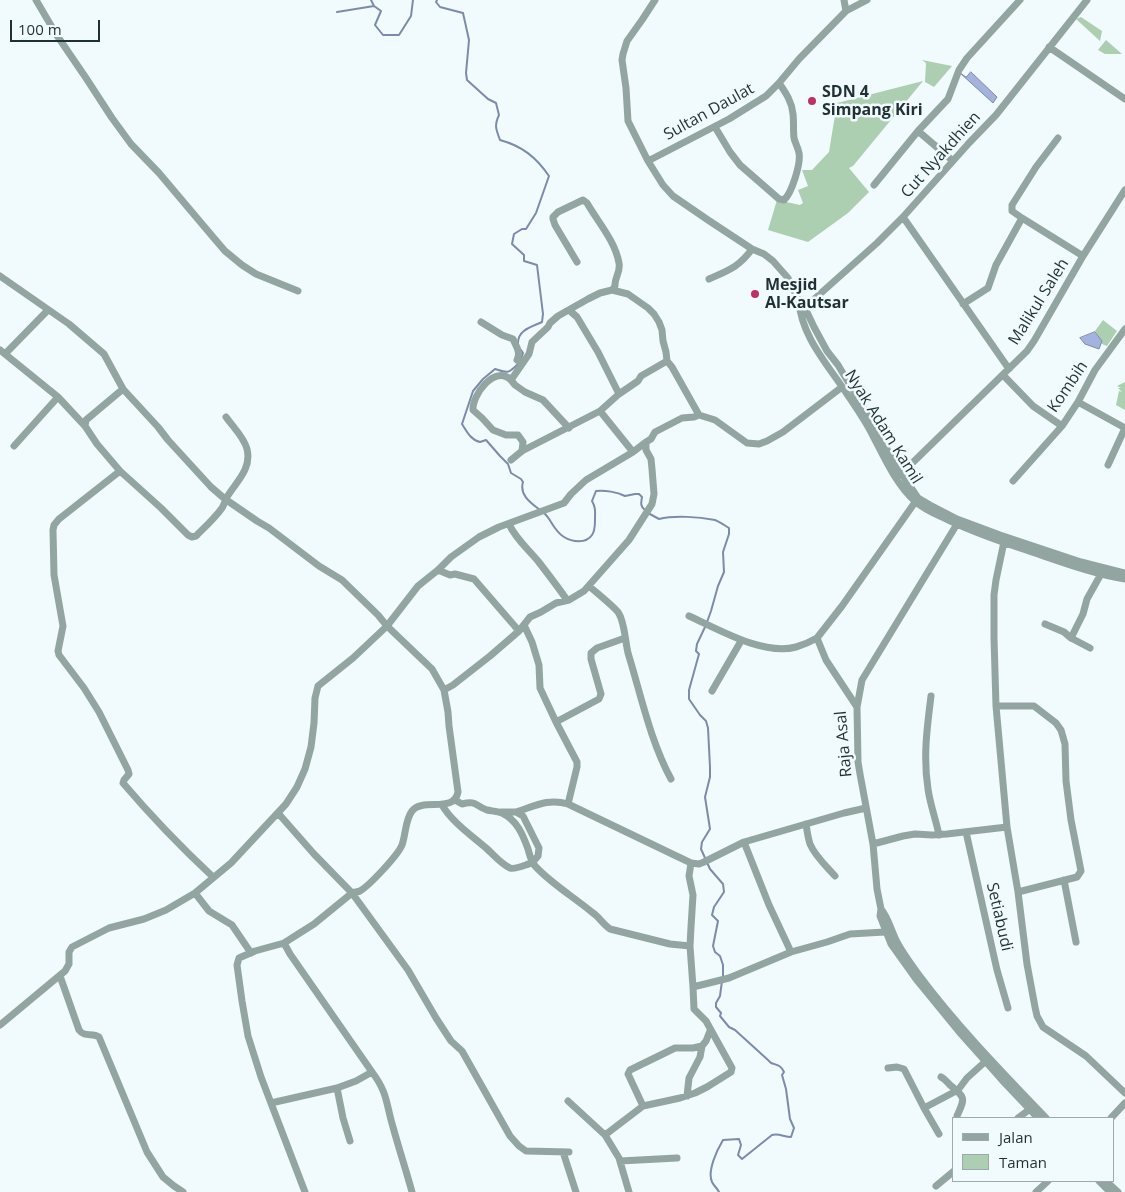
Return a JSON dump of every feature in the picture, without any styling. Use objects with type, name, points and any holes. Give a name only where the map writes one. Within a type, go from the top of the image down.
[{"type":"street","points":[[36,0],[56,34],[131,144],[159,173],[212,237],[231,256],[256,274],[298,291]]},
{"type":"street","name":"Nyak Adam Kamil","points":[[655,0],[624,48],[622,60],[628,121],[648,160],[663,185],[673,196],[752,249],[764,254],[788,278],[819,355],[870,429],[907,492],[928,510],[942,514],[956,524],[1101,574],[1125,579]]},
{"type":"street","points":[[844,0],[846,11]]},
{"type":"street","name":"Sultan Daulat","points":[[648,160],[715,127],[766,96],[846,11],[867,0]]},
{"type":"street","points":[[874,185],[918,131],[948,99],[956,76],[967,58],[1020,0]]},
{"type":"street","name":"Cut Nyakdhien","points":[[802,310],[877,243],[903,217],[996,114],[1087,0]]},
{"type":"street","points":[[1049,47],[1125,99]]},
{"type":"street","points":[[715,127],[740,165],[779,199],[784,200],[789,194],[800,158],[794,138],[791,102],[780,83]]},
{"type":"street","points":[[918,131],[953,161]]},
{"type":"street","points":[[1058,138],[1036,167],[1012,205],[1012,210],[1083,256]]},
{"type":"street","name":"Malikul Saleh","points":[[899,476],[1027,351],[1083,256],[1125,190]]},
{"type":"street","points":[[577,262],[555,225],[553,217],[558,212],[583,200],[587,203],[612,245],[619,263],[619,274],[612,290]]},
{"type":"street","name":"Kombih","points":[[903,217],[963,304],[1006,372],[1033,406],[1062,426],[1078,402],[1095,370],[1125,329]]},
{"type":"street","points":[[963,304],[988,288],[996,265],[1022,218]]},
{"type":"street","points":[[709,279],[735,267],[744,260],[752,249]]},
{"type":"street","points":[[0,276],[69,324],[104,354],[123,389],[211,487],[319,566],[342,580],[432,668],[444,690],[458,792],[455,800],[442,805],[421,805],[413,810],[408,817],[399,850],[370,882],[359,891],[352,893],[314,924],[284,943],[239,958],[237,965],[248,1036],[261,1077],[305,1192]]},
{"type":"street","points":[[511,380],[520,362],[529,354],[532,342],[548,327],[550,322],[600,293],[612,290],[628,294],[654,314],[662,330],[667,361],[700,415]]},
{"type":"street","points":[[48,310],[2,352],[58,396],[85,426],[120,472],[192,537],[196,536],[223,506],[242,476],[246,466],[247,448],[226,417]]},
{"type":"street","points":[[570,310],[577,317],[598,352],[619,394]]},
{"type":"street","points":[[802,310],[871,420],[895,464],[899,476]]},
{"type":"street","points":[[480,322],[513,339],[520,362]]},
{"type":"street","points":[[511,460],[522,451],[600,410],[638,381],[641,376],[667,361]]},
{"type":"street","points":[[522,451],[524,442],[519,436],[493,430],[473,410],[472,404],[480,390],[489,380],[504,375],[507,376],[525,392],[544,400],[568,428]]},
{"type":"street","points":[[0,1025],[65,971],[69,964],[69,952],[72,947],[109,928],[144,919],[166,910],[195,893],[231,863],[286,804],[297,787],[305,769],[311,747],[315,698],[318,686],[387,626],[418,586],[451,557],[491,530],[564,503],[586,480],[633,452],[651,439],[655,432],[682,418],[700,415],[715,420],[747,443],[759,444],[783,432],[842,387]]},
{"type":"street","points":[[85,426],[86,420],[123,389]]},
{"type":"street","points":[[14,446],[58,396]]},
{"type":"street","points":[[1078,402],[1125,428],[1108,465]]},
{"type":"street","points":[[600,410],[633,452]]},
{"type":"street","points":[[1013,481],[1062,426]]},
{"type":"street","points":[[444,690],[490,656],[521,628],[530,617],[556,603],[579,595],[590,586],[629,540],[652,504],[654,494],[652,469],[646,450],[646,442]]},
{"type":"street","points":[[120,472],[59,519],[54,525],[54,575],[63,626],[58,651],[99,712],[128,770],[129,774],[123,783],[213,877]]},
{"type":"street","points":[[689,616],[741,640],[780,649],[796,647],[817,638],[917,500]]},
{"type":"street","points":[[942,514],[1005,540],[1125,573]]},
{"type":"street","points":[[509,524],[513,532],[567,600]]},
{"type":"street","points":[[857,707],[862,680],[956,524]]},
{"type":"street","points":[[1005,540],[996,580],[994,602],[996,706],[1007,827],[1035,1007],[1040,1022],[1050,1032],[1086,1056],[1125,1093]]},
{"type":"street","points":[[438,570],[450,575],[455,574],[474,579],[532,642],[539,665],[540,688],[577,762],[578,767],[568,804]]},
{"type":"street","points":[[1071,638],[1083,614],[1087,599],[1101,574]]},
{"type":"street","points":[[590,586],[618,613],[655,743],[661,761],[671,779]]},
{"type":"street","points":[[1044,624],[1064,632],[1090,648]]},
{"type":"street","points":[[556,722],[599,700],[601,694],[591,653],[597,648],[625,638]]},
{"type":"street","name":"Raja Asal","points":[[817,638],[826,660],[857,707],[858,762],[872,844],[881,909],[880,916],[885,932],[893,948],[960,1034],[1045,1117]]},
{"type":"street","points":[[712,691],[741,640]]},
{"type":"street","points":[[931,696],[925,744],[928,790],[939,835]]},
{"type":"street","points":[[996,706],[1037,707],[1056,723],[1061,730],[1065,744],[1070,820],[1081,871],[1077,877],[1018,892]]},
{"type":"street","points":[[455,800],[462,804],[468,802],[476,803],[486,809],[501,812],[516,812],[546,802],[555,801],[568,804],[691,863],[704,862],[744,842],[866,808]]},
{"type":"street","points":[[442,805],[452,817],[511,868],[532,863],[538,856],[539,848],[523,816],[516,812]]},
{"type":"street","points":[[501,812],[518,826],[532,863],[543,874],[595,914],[606,926],[670,944],[690,946]]},
{"type":"street","points":[[278,813],[352,893],[408,970],[451,1041],[462,1051],[510,1136],[526,1151],[566,1152],[576,1192]]},
{"type":"street","points":[[806,824],[811,845],[816,854],[835,876]]},
{"type":"street","points":[[872,844],[915,834],[939,835],[1007,827]]},
{"type":"street","name":"Setiabudi","points":[[966,832],[995,961],[1008,1008]]},
{"type":"street","points":[[744,842],[769,905],[791,952]]},
{"type":"street","points":[[605,1135],[643,1106],[687,1096],[707,1087],[732,1070],[704,1018],[694,1009],[690,946],[694,895],[689,876],[691,863]]},
{"type":"street","points":[[1064,880],[1076,942]]},
{"type":"street","points":[[195,893],[209,911],[232,925],[251,953]]},
{"type":"street","name":"Raja Asal","points":[[881,909],[885,913],[898,945],[920,976],[987,1060],[1037,1117]]},
{"type":"street","points":[[693,987],[729,978],[791,952],[850,934],[885,932]]},
{"type":"street","points":[[284,943],[380,1082],[412,1192]]},
{"type":"street","points":[[60,976],[79,1030],[85,1035],[99,1037],[147,1152],[163,1176],[183,1192]]},
{"type":"street","points":[[687,1096],[689,1078],[710,1031]]},
{"type":"street","points":[[643,1106],[628,1074],[630,1070],[675,1048],[702,1046]]},
{"type":"street","points":[[924,1108],[958,1090],[967,1078],[987,1060]]},
{"type":"street","points":[[888,1068],[904,1068],[939,1134]]},
{"type":"street","points":[[271,1103],[337,1088],[356,1081],[372,1072]]},
{"type":"street","points":[[941,1076],[958,1090],[963,1101],[956,1117]]},
{"type":"street","points":[[337,1088],[350,1141]]},
{"type":"street","points":[[568,1101],[605,1135],[620,1161],[629,1192]]},
{"type":"street","points":[[1112,1117],[1125,1104]]},
{"type":"street","points":[[1019,1117],[1030,1109]]},
{"type":"street","points":[[620,1161],[677,1158]]},
{"type":"street","points":[[936,1186],[952,1174]]},
{"type":"street","points":[[1036,1192],[1047,1182]]},
{"type":"street","points":[[1100,1182],[1110,1192]]},
{"type":"street","points":[[1107,1182],[1118,1192]]},
{"type":"green space","points":[[1081,17],[1102,31],[1100,41],[1076,19]]},
{"type":"green space","points":[[1106,40],[1122,54],[1105,54],[1098,50]]},
{"type":"green space","points":[[922,60],[952,66],[934,87],[925,82],[926,63]]},
{"type":"green space","points":[[923,81],[853,166],[849,168],[869,192],[848,213],[808,242],[768,230],[777,200],[800,205],[803,203],[798,190],[808,186],[802,170],[812,170],[829,152],[837,103]]},
{"type":"green space","points":[[1103,320],[1117,331],[1107,346],[1102,344],[1095,331]]},
{"type":"green space","points":[[1125,382],[1125,410],[1116,405],[1119,391],[1122,392],[1118,388],[1121,388],[1117,386]]},
{"type":"water","points":[[971,72],[997,97],[993,103],[960,73],[966,77]]},
{"type":"water","points":[[1095,332],[1102,341],[1099,349],[1085,344],[1080,338]]},
{"type":"waterway","points":[[371,0],[374,6]]},
{"type":"waterway","points":[[337,12],[374,6],[381,11],[375,25],[383,35],[399,35],[411,16],[413,0]]},
{"type":"waterway","points":[[437,0],[436,2],[440,7],[463,13],[469,40],[467,80],[488,99],[496,103],[499,115],[496,128],[500,140],[515,145],[528,153],[549,176],[536,213],[526,229],[522,229],[514,234],[512,244],[524,255],[524,261],[537,265],[543,314],[542,322],[523,332],[518,343]]},
{"type":"waterway","points":[[521,350],[523,353],[521,359]]},
{"type":"waterway","points":[[518,364],[508,372],[495,369],[483,379],[473,391],[462,424],[472,438],[480,442],[486,440],[508,464],[511,473],[523,482],[524,495],[540,510]]},
{"type":"waterway","points":[[544,513],[560,534],[567,539],[583,541],[594,532],[595,510],[592,501],[596,491],[618,493],[625,496],[639,494],[642,497],[641,504],[645,510]]},
{"type":"waterway","points":[[648,513],[659,519],[687,517],[715,520],[729,528],[723,552],[724,572],[707,622]]},
{"type":"waterway","points":[[705,627],[697,644],[696,651],[699,654],[689,690],[689,699],[706,721],[708,728],[710,777],[705,797],[710,829],[702,842],[701,849],[710,869],[723,884],[724,892],[714,907],[712,915],[718,921],[713,946],[715,952],[720,956],[723,965],[723,977]]},
{"type":"waterway","points":[[719,1192],[712,1182],[711,1172],[723,1140],[739,1139],[741,1145],[738,1155],[742,1159],[772,1135],[777,1134],[791,1137],[794,1128],[790,1119],[782,1068],[771,1063],[735,1030],[729,1027],[720,1016],[721,1013],[716,1007],[716,1003],[720,996],[722,981]]},
{"type":"place","name":"SDN 4 Simpang Kiri","points":[[812,101]]},
{"type":"place","name":"Mesjid Al-Kautsar","points":[[755,294]]}]
